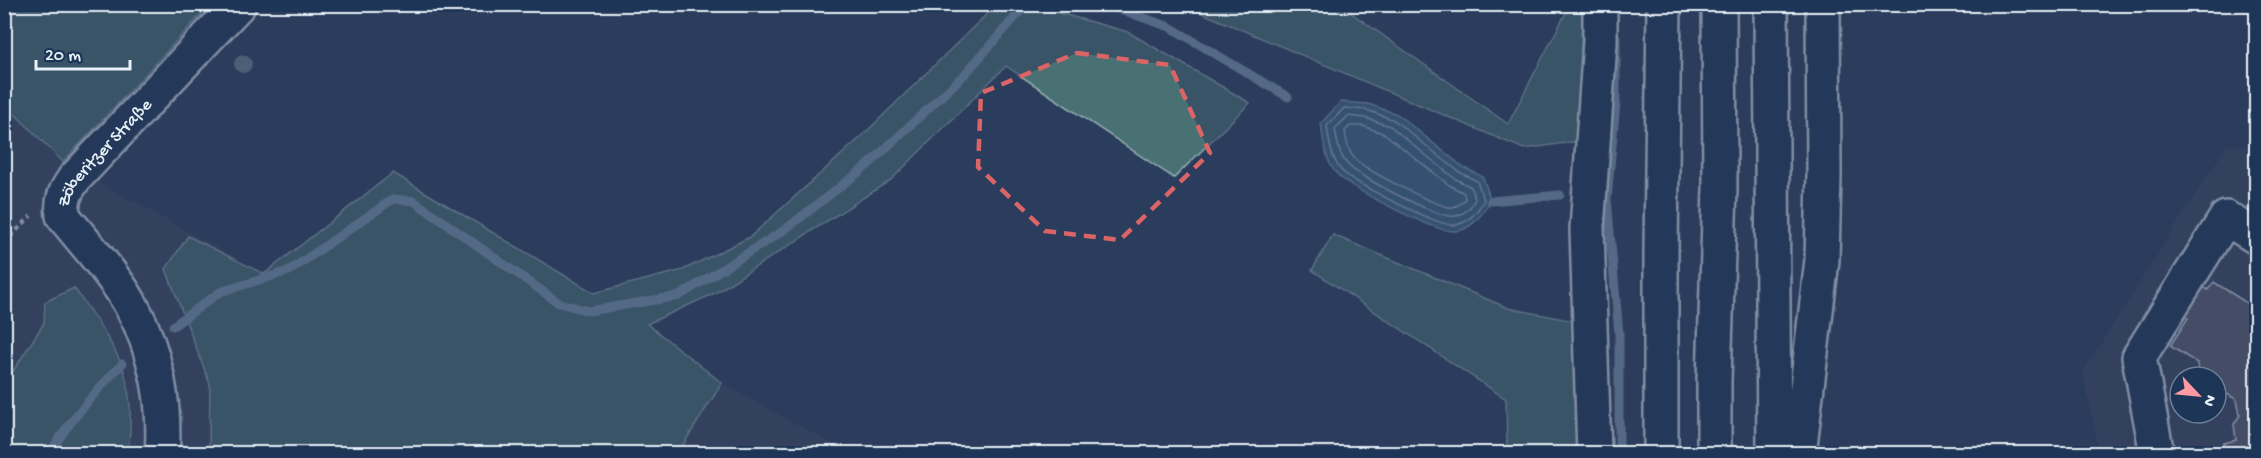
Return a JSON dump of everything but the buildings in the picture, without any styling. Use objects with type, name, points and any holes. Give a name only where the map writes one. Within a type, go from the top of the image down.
[{"type":"main road","name":"Zöberitzer Straße","points":[[162,453],[162,409],[156,371],[144,334],[132,307],[115,280],[63,216],[62,202],[74,179],[239,4]]},
{"type":"main road","points":[[1594,453],[1587,229],[1600,42],[1600,4]]},
{"type":"main road","points":[[1661,453],[1660,252],[1664,4]]},
{"type":"main road","points":[[1714,453],[1720,188],[1719,4]]},
{"type":"main road","points":[[1771,4],[1774,453]]},
{"type":"main road","points":[[1799,453],[1822,260],[1823,4]]},
{"type":"main road","points":[[2157,453],[2139,357],[2226,218],[2256,237]]},
{"type":"highlighted area","points":[[1077,53],[1170,65],[1210,153],[1120,240],[1045,231],[978,167],[981,93]]},
{"type":"shaded area","points":[[4,104],[63,162],[264,274],[393,173],[646,324],[722,383],[849,453],[5,453]]},
{"type":"shaded area","points":[[2227,145],[2256,147],[2256,453],[2099,453],[2083,372]]},
{"type":"green space","points":[[4,5],[210,5],[63,162],[5,104]]},
{"type":"green space","points":[[996,5],[1048,5],[1044,9],[1128,32],[1250,103],[1174,178],[1006,66],[891,180],[715,293],[647,324],[722,383],[678,453],[209,453],[210,384],[166,269],[188,236],[264,274],[393,173],[594,293],[683,270],[750,237],[860,138]]},
{"type":"green space","points":[[1183,5],[1340,5],[1508,124],[1570,5],[1582,5],[1579,141],[1524,149]]},
{"type":"green space","points":[[1333,235],[1508,308],[1574,321],[1581,453],[1507,453],[1506,399],[1312,270]]},
{"type":"green space","points":[[74,288],[110,342],[122,365],[129,395],[128,453],[5,453],[5,384],[44,323],[45,302]]},
{"type":"water","points":[[1341,102],[1368,104],[1397,114],[1463,167],[1483,177],[1491,201],[1480,216],[1465,229],[1453,231],[1443,229],[1394,209],[1338,175],[1327,158],[1321,123]]},
{"type":"waterway","points":[[173,326],[220,292],[289,271],[393,199],[414,201],[559,303],[589,311],[679,296],[783,231],[867,166],[965,74],[1027,4]]},
{"type":"waterway","points":[[1104,4],[1170,27],[1288,97]]},
{"type":"waterway","points":[[1616,37],[1616,103],[1607,199],[1619,334],[1619,454]]},
{"type":"waterway","points":[[1491,201],[1560,195]]},
{"type":"waterway","points":[[49,454],[83,407],[122,364]]}]
